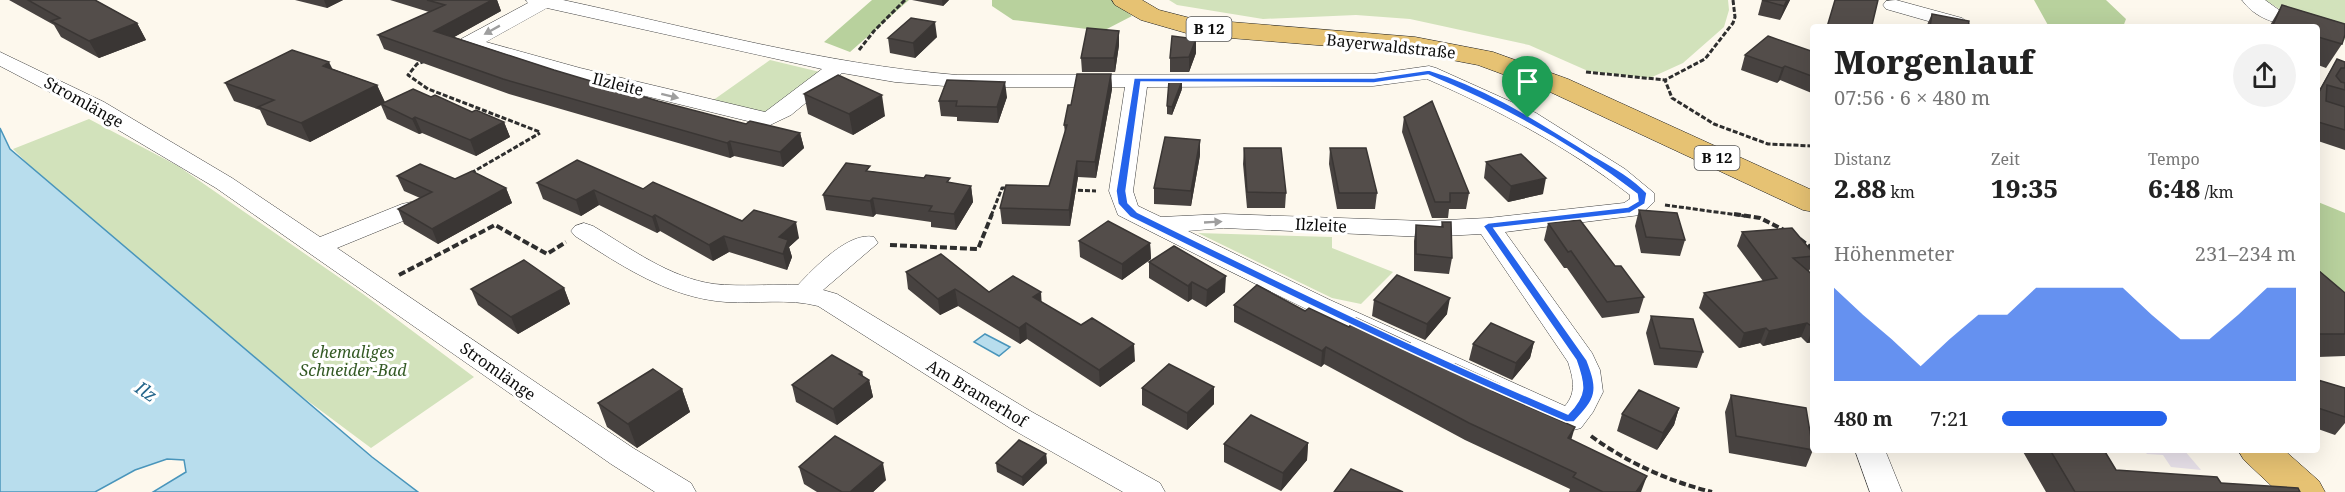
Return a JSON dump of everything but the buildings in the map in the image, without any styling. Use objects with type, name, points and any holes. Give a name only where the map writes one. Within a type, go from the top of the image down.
[{"type":"main road","name":"Bayerwaldstraße","points":[[1124,0],[1150,15],[1193,27],[1435,61],[1515,68],[1558,85],[1810,201]]},
{"type":"main road","points":[[2261,453],[2304,492]]},
{"type":"street","points":[[2252,0],[2272,14],[2296,24]]},
{"type":"street","points":[[468,43],[540,1],[846,61],[895,76],[957,81],[1374,80],[1435,61],[1478,93],[1528,118],[1617,174],[1642,193],[1642,202]]},
{"type":"street","points":[[1884,24],[1893,2],[1958,24]]},
{"type":"street","name":"Ilzleite","points":[[468,43],[575,73],[768,119],[846,61]]},
{"type":"street","name":"Stromlänge","points":[[0,58],[96,106],[224,183],[622,456],[680,492]]},
{"type":"street","points":[[1137,80],[1121,191],[1127,210],[1427,357],[1570,420],[1586,403],[1590,382],[1581,360],[1488,226]]},
{"type":"street","name":"Ilzleite","points":[[1155,225],[1224,221],[1425,229],[1488,226],[1576,217],[1630,210],[1642,202]]},
{"type":"street","points":[[318,247],[411,209]]},
{"type":"street","name":"Am Bramerhof","points":[[584,231],[661,277],[686,286],[714,292],[806,293],[826,300],[1021,420],[1149,492]]},
{"type":"street","points":[[806,293],[832,265],[865,243]]},
{"type":"street","points":[[1871,453],[1886,492]]},
{"type":"path","points":[[846,61],[905,0]]},
{"type":"path","points":[[1558,85],[1588,71],[1665,80],[1705,59],[1733,23],[1735,17],[1733,0]]},
{"type":"path","points":[[468,43],[417,64],[408,75],[428,89],[540,132],[471,174]]},
{"type":"path","points":[[1665,80],[1672,98],[1714,124],[1768,144],[1810,146]]},
{"type":"path","points":[[865,243],[978,249],[1002,188],[1014,189]]},
{"type":"path","points":[[1062,190],[1121,191]]},
{"type":"path","points":[[1642,202],[1760,218],[1794,235],[1810,247]]},
{"type":"path","points":[[377,287],[495,225],[547,255]]},
{"type":"path","points":[[1570,420],[1613,454],[1687,486],[1712,492]]},
{"type":"shaded area","points":[[2187,453],[2201,470],[2171,467],[2163,455],[2147,454]]},
{"type":"green space","points":[[872,0],[909,0],[850,52],[824,42]]},
{"type":"green space","points":[[992,0],[1111,0],[1132,16],[1103,31],[1013,20],[992,6]]},
{"type":"green space","points":[[1169,0],[1728,0],[1729,10],[1724,27],[1683,63],[1650,78],[1588,71],[1529,45],[1410,19],[1356,15],[1263,19],[1177,5]]},
{"type":"green space","points":[[2034,0],[2106,0],[2126,19],[2124,24],[2047,24]]},
{"type":"green space","points":[[2265,0],[2345,0],[2345,40],[2320,29],[2320,24],[2308,24]]},
{"type":"green space","points":[[770,60],[820,72],[764,116],[712,101]]},
{"type":"green space","name":"ehemaliges Schneider-Bad","points":[[89,119],[178,166],[363,294],[474,377],[371,448],[221,336],[102,238],[13,149]]},
{"type":"green space","points":[[2320,203],[2345,213],[2345,299],[2320,277]]},
{"type":"green space","points":[[1198,233],[1332,237],[1332,248],[1393,272],[1361,304],[1332,298]]},
{"type":"water","name":"Ilz","points":[[0,128],[10,149],[372,457],[418,492],[153,492],[186,472],[184,460],[167,459],[135,470],[95,492],[0,492]]},
{"type":"water","points":[[985,334],[1010,347],[999,356],[974,342]]},
{"type":"route","points":[[1429,72],[1528,118],[1617,174],[1642,193],[1642,202],[1630,210],[1488,226],[1581,360],[1590,382],[1586,403],[1570,420],[1460,372],[1320,306],[1133,214],[1123,204],[1121,191],[1137,80],[1374,80],[1429,72]]}]
